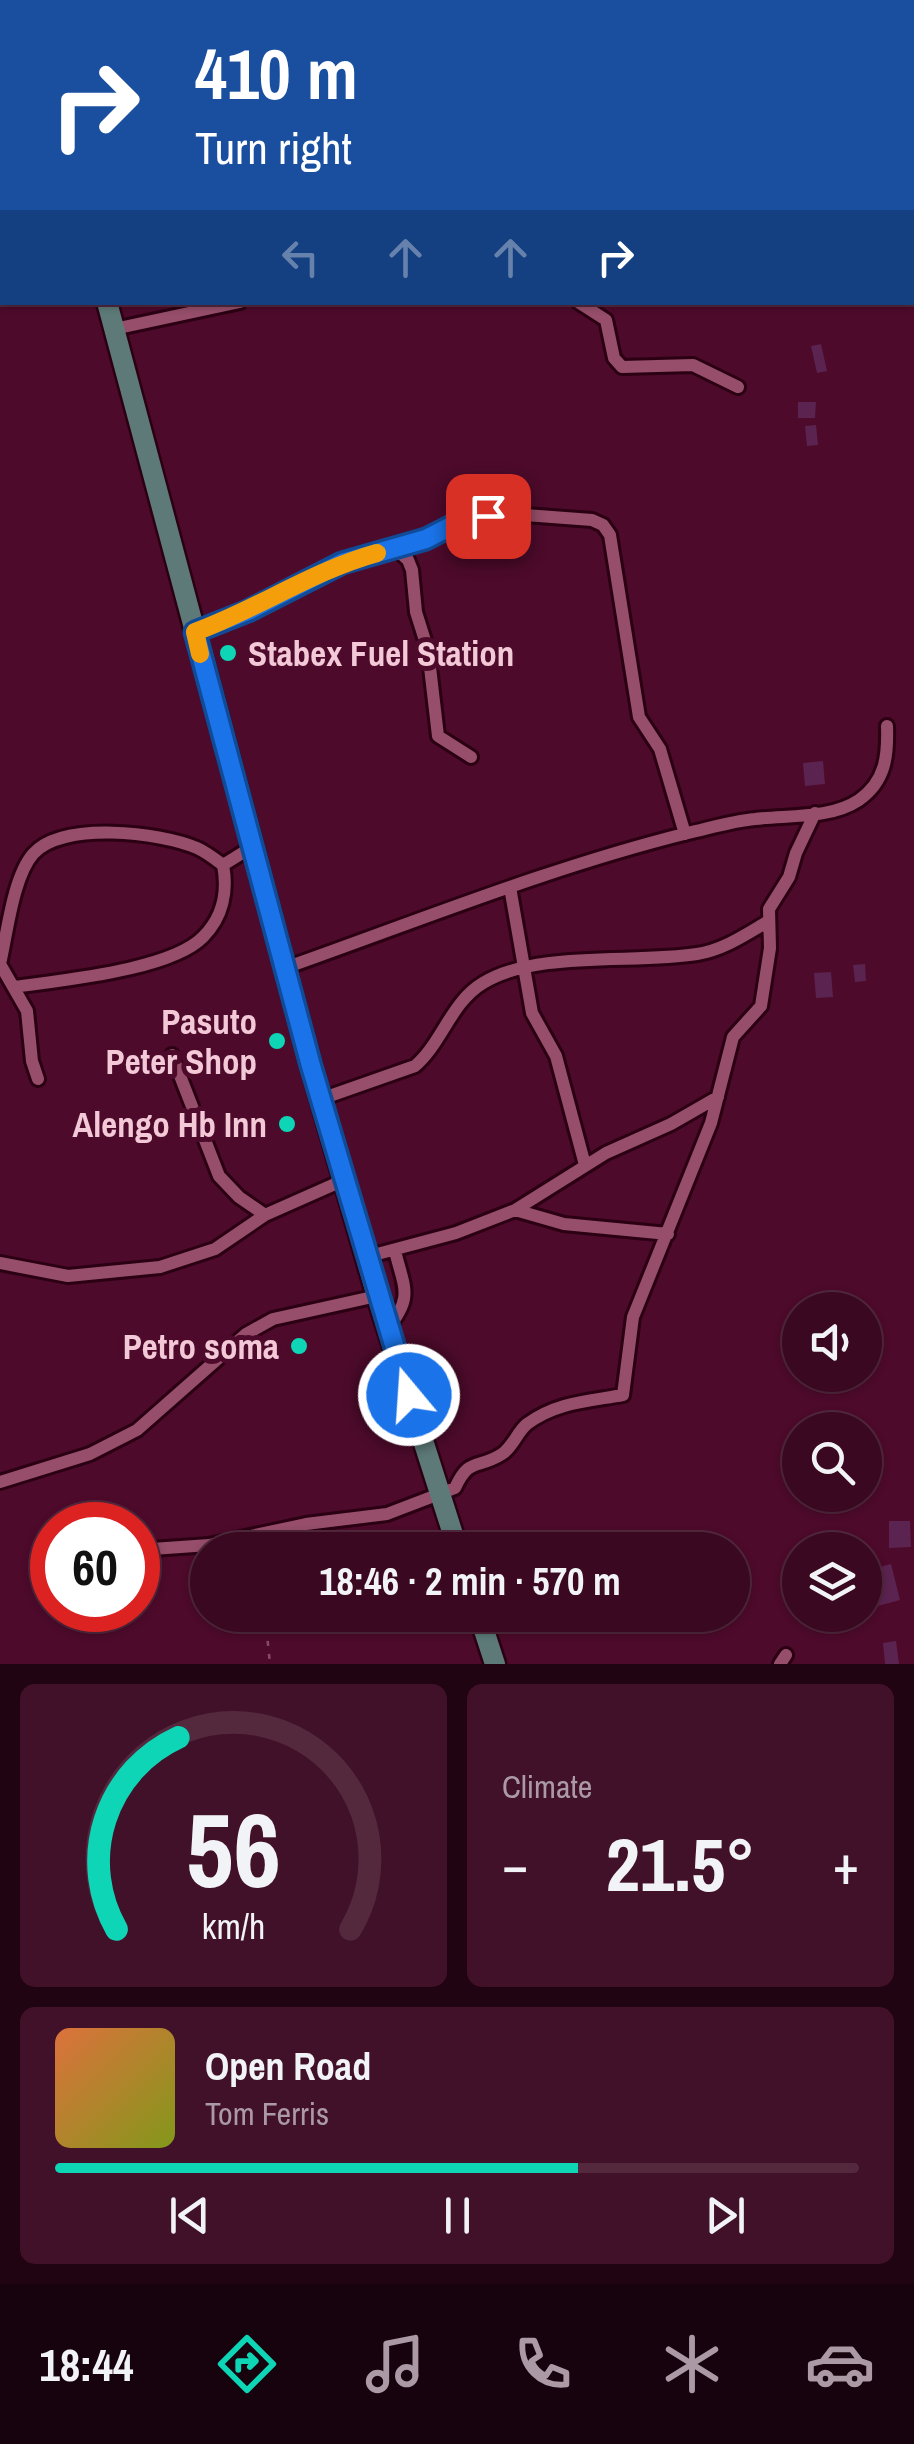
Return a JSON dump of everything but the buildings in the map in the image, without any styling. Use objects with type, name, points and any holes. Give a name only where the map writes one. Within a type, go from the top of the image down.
[{"type":"main road","points":[[108,305],[320,1099],[377,1296],[452,1532]]},
{"type":"main road","points":[[485,1632],[495,1664]]},
{"type":"street","points":[[114,329],[226,305]]},
{"type":"street","points":[[583,305],[606,320],[614,358],[622,367],[693,365],[738,387]]},
{"type":"street","points":[[195,632],[248,611],[342,563],[426,539],[461,521],[512,514],[564,516],[603,526],[610,535],[639,717],[660,750],[684,834]]},
{"type":"street","points":[[396,548],[412,570],[416,612],[428,650],[437,734],[439,739],[471,757]]},
{"type":"street","points":[[285,968],[510,888],[684,834],[742,820],[815,813],[856,802],[886,767],[888,726]]},
{"type":"street","points":[[160,1548],[209,1545],[306,1524],[387,1514],[455,1488],[465,1470],[504,1452],[524,1426],[544,1415],[574,1402],[623,1395],[633,1316],[718,1097],[733,1037],[762,1003],[772,900],[786,884],[815,813]]},
{"type":"street","points":[[38,1079],[32,1062],[31,1025],[16,986],[0,964],[23,875],[34,853],[65,836],[86,832],[190,846],[223,865]]},
{"type":"street","points":[[223,865],[252,847]]},
{"type":"street","points":[[16,986],[119,970],[167,958],[190,946],[202,938],[222,908],[226,892],[223,865]]},
{"type":"street","points":[[510,888],[534,1018],[556,1056],[585,1165]]},
{"type":"street","points":[[320,1099],[415,1066],[468,994],[491,978],[568,962],[698,954],[726,945],[767,922]]},
{"type":"street","points":[[172,1055],[219,1176],[239,1197],[265,1215]]},
{"type":"street","points":[[366,1257],[456,1233],[515,1210],[585,1165],[718,1097]]},
{"type":"street","points":[[0,1263],[68,1276],[160,1267],[215,1249],[265,1215],[344,1180]]},
{"type":"street","points":[[515,1210],[564,1224],[668,1234]]},
{"type":"street","points":[[388,1329],[402,1310],[405,1298],[394,1251]]},
{"type":"street","points":[[0,1483],[90,1454],[137,1430],[264,1322],[377,1296]]},
{"type":"path","points":[[267,1632],[270,1664]]},
{"type":"slow traffic","points":[[200,654],[195,632],[248,611],[342,563],[377,553]]},
{"type":"place","name":"Stabex Fuel Station","points":[[228,653]]},
{"type":"place","name":"Pasuto Peter Shop","points":[[277,1041]]},
{"type":"place","name":"Alengo Hb Inn","points":[[287,1124]]},
{"type":"place","name":"Petro soma","points":[[299,1346]]},
{"type":"route","points":[[409,1395],[311,1066],[195,632],[248,611],[342,563],[426,539],[454,523],[488,516]]}]
